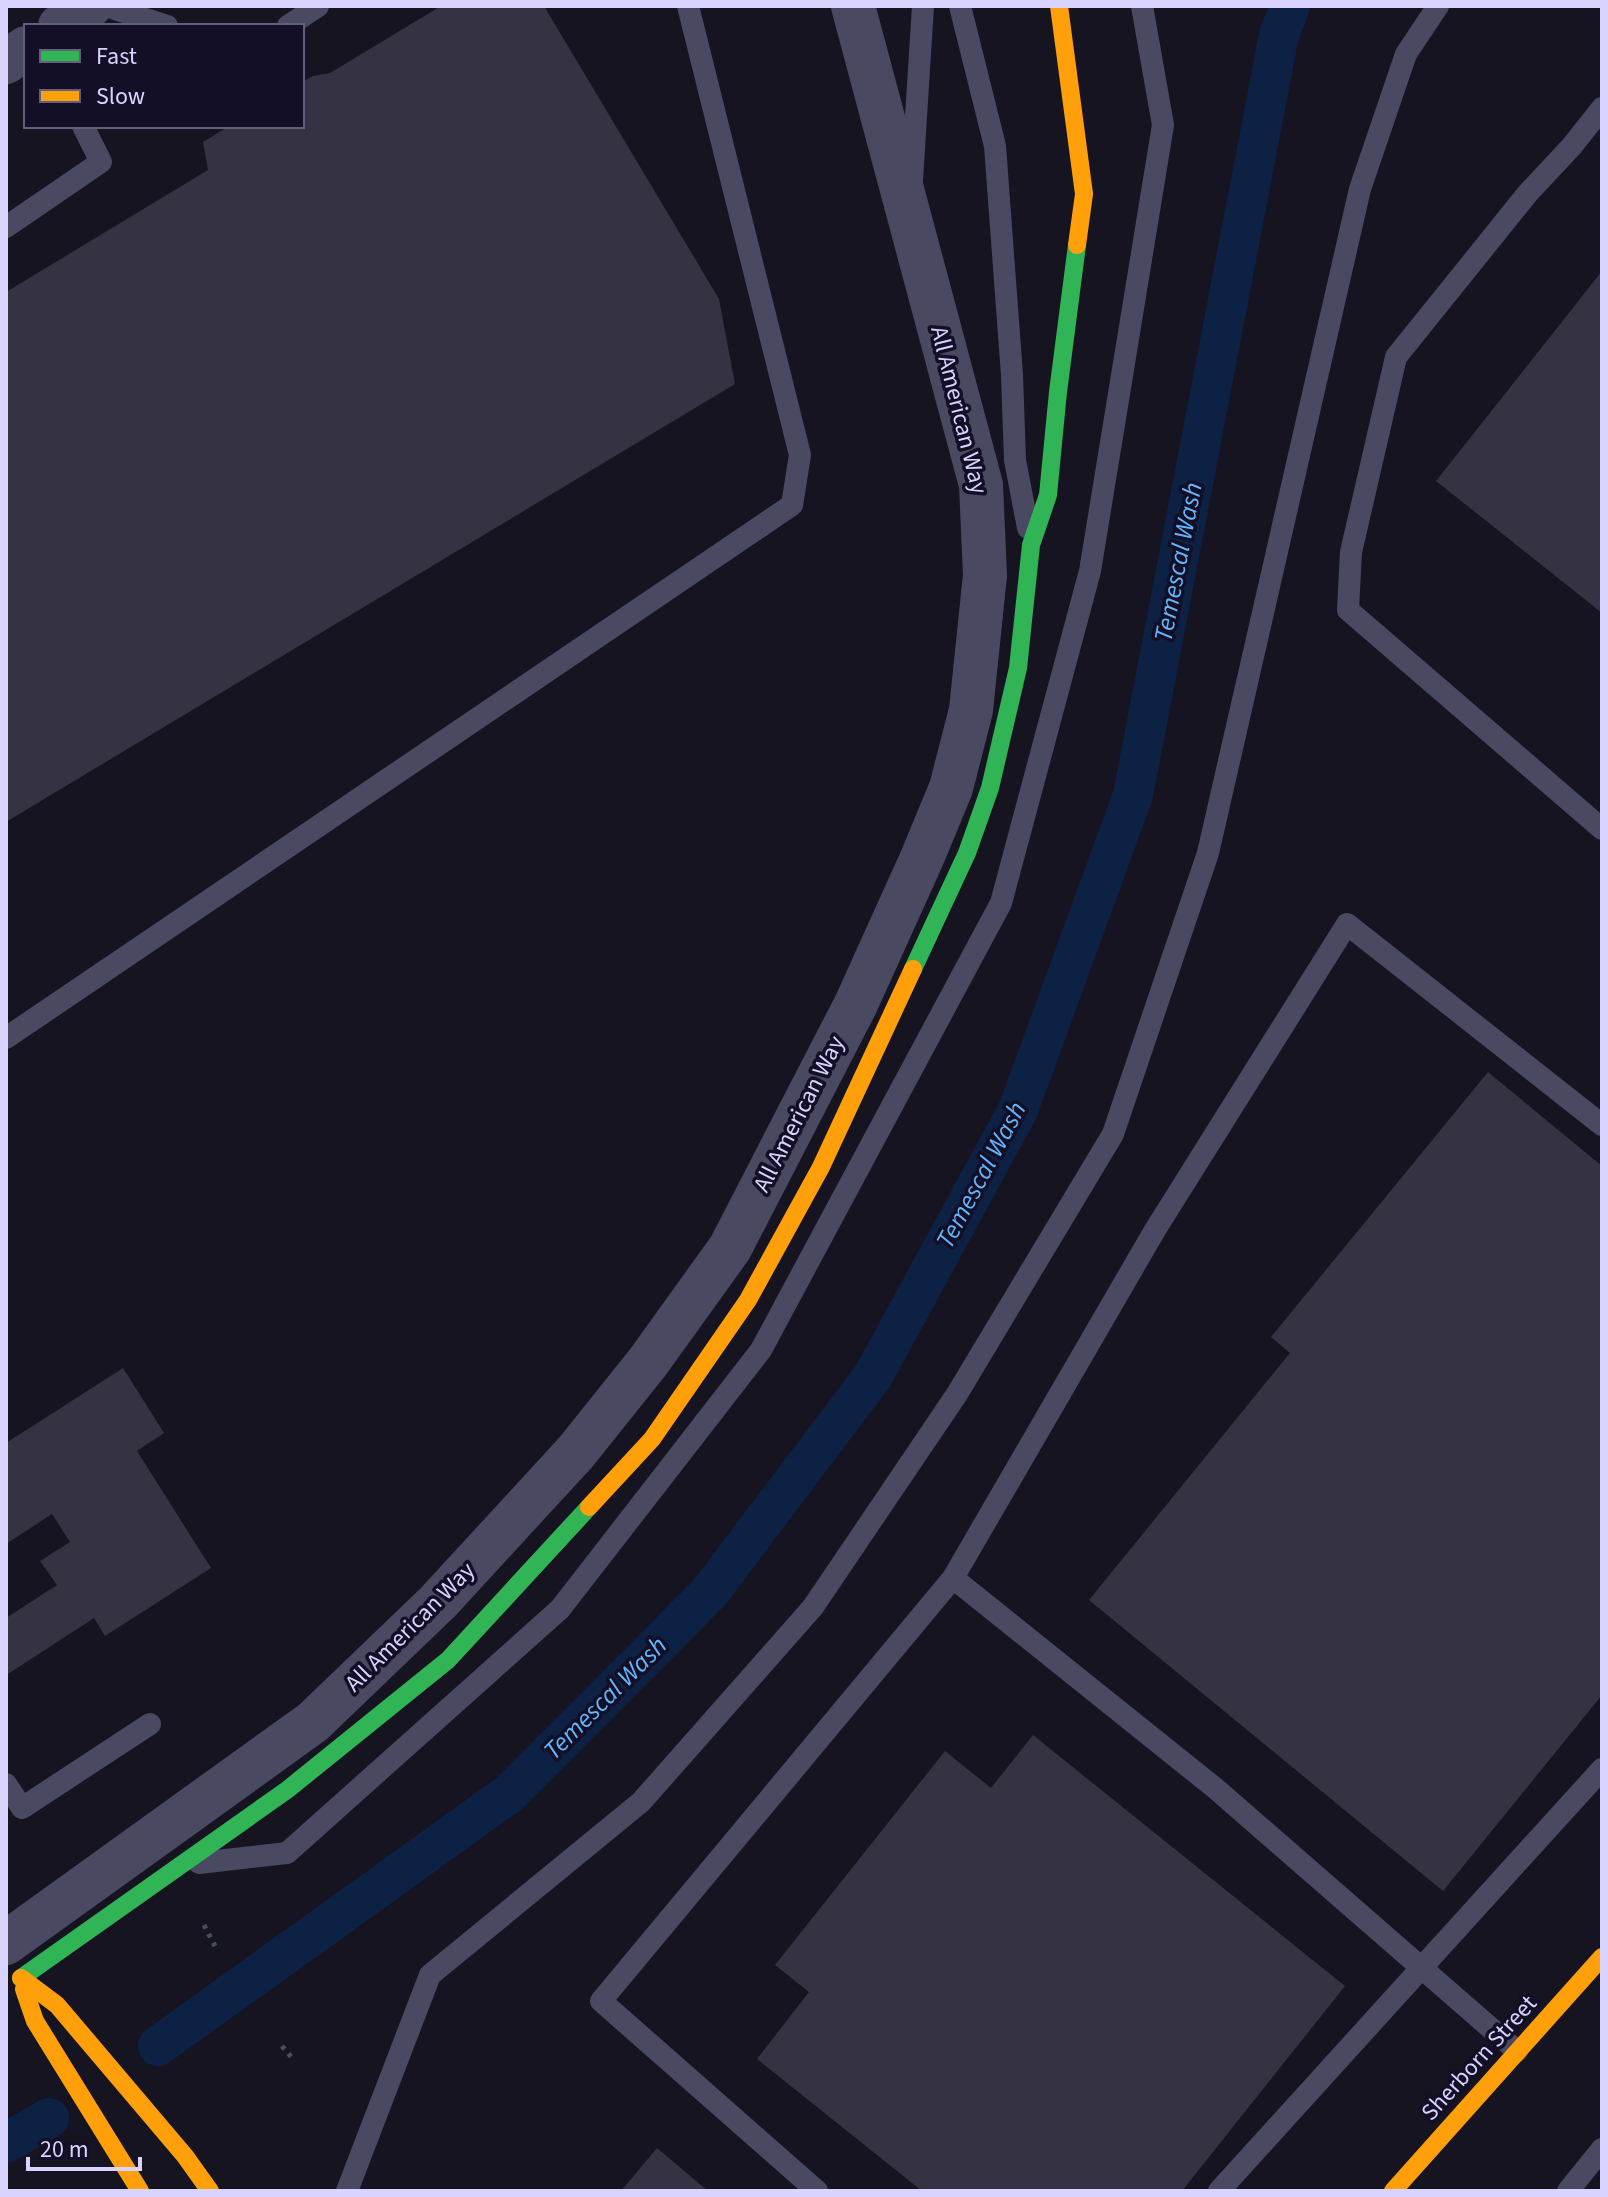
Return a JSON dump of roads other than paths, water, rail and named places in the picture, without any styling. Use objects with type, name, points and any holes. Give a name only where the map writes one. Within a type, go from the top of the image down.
[{"type":"street","name":"All American Way","points":[[13,1963],[313,1722],[427,1613],[576,1452],[648,1362],[730,1248],[856,1004],[922,858],[951,788],[971,710],[985,575],[981,485],[853,6]]},
{"type":"street","name":"All American Way","points":[[13,1963],[182,1864],[287,1790],[448,1660],[652,1439],[748,1300],[821,1167],[967,853],[990,788],[1018,668],[1031,545],[1048,495],[1084,194],[1059,6]]},
{"type":"street","points":[[6,62],[24,49]]},
{"type":"street","name":"Sherborn Street","points":[[1393,2191],[1602,1957]]},
{"type":"street","points":[[13,1963],[57,2005],[185,2156],[210,2191]]},
{"type":"street","points":[[13,1963],[35,2021],[140,2191]]},
{"type":"lane","points":[[106,6],[161,24]]},
{"type":"lane","points":[[291,24],[318,6]]},
{"type":"lane","points":[[6,1038],[792,505],[800,455],[688,6]]},
{"type":"lane","points":[[910,219],[923,6]]},
{"type":"lane","points":[[960,6],[995,146],[1012,375],[1015,460],[1031,545]]},
{"type":"lane","points":[[182,1864],[287,1853],[560,1609],[761,1350],[1001,903],[1090,571],[1163,125],[1142,6]]},
{"type":"lane","points":[[347,2191],[430,1975],[641,1802],[813,1607],[957,1394],[1113,1134],[1208,853],[1360,189],[1406,54],[1438,6]]},
{"type":"lane","points":[[1602,108],[1528,193],[1396,357],[1351,552],[1348,610],[1602,829]]},
{"type":"lane","points":[[6,227],[101,162],[84,128]]},
{"type":"lane","points":[[817,2191],[601,2001],[953,1578],[1155,1230],[1347,924],[1602,1125]]},
{"type":"lane","points":[[953,1578],[1215,1788],[1517,2051]]},
{"type":"lane","points":[[6,1784],[22,1808],[150,1724]]},
{"type":"lane","points":[[1219,2191],[1602,1769]]},
{"type":"lane","points":[[1568,2191],[1602,2149]]},
{"type":"waterway","name":"Temescal Wash","points":[[158,2046],[510,1793],[709,1593],[873,1376],[1018,1110],[1133,795],[1279,35],[1290,6]]},
{"type":"waterway","name":"Temescal Wash","points":[[6,2143],[49,2118]]}]
